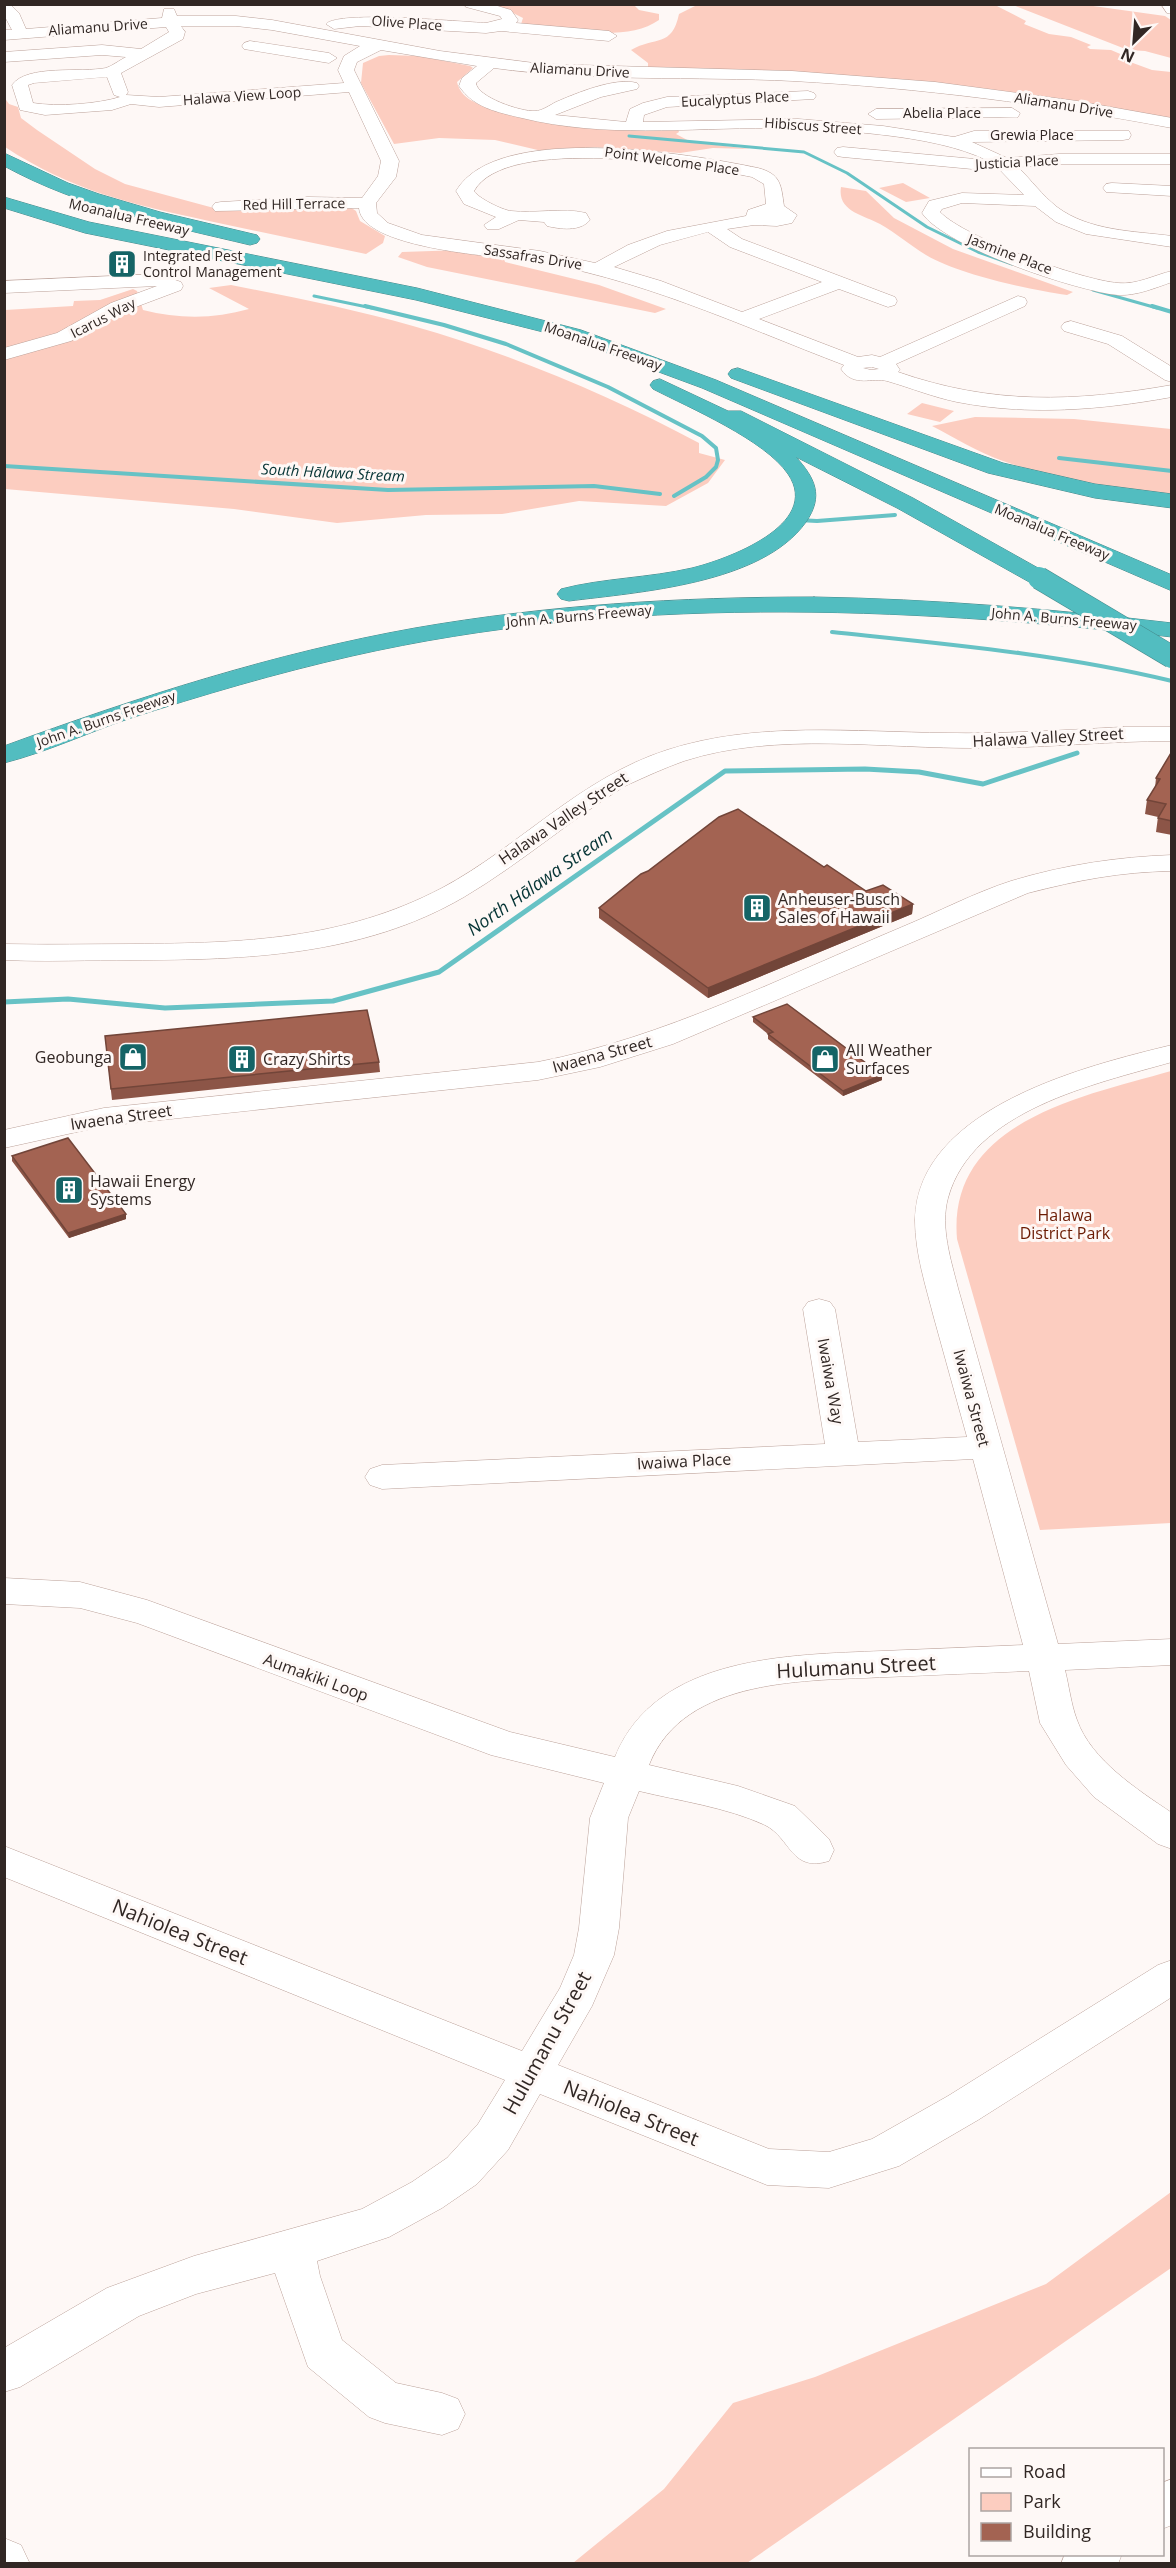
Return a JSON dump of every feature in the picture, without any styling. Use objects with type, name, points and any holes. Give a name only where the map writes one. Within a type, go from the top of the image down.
[{"type":"highway","points":[[4,158],[42,177],[99,199],[185,224],[266,242]]},
{"type":"highway","name":"Moanalua Freeway","points":[[14,184],[75,206],[127,219],[392,272],[507,298],[563,314],[705,363],[785,394],[1024,497]]},
{"type":"highway","name":"Moanalua Freeway","points":[[4,202],[49,217],[152,242],[472,306],[614,348],[791,419],[1172,584]]},
{"type":"highway","points":[[4,213],[51,226],[152,242]]},
{"type":"highway","points":[[334,258],[392,272]]},
{"type":"highway","points":[[247,260],[432,303],[550,339],[694,397],[905,503],[1039,578],[1172,657]]},
{"type":"highway","points":[[472,620],[709,571],[759,552],[782,536],[799,518],[803,509],[805,491],[798,473],[791,464],[763,441],[662,386],[550,339]]},
{"type":"highway","points":[[705,363],[996,468],[1095,491],[1172,501]]},
{"type":"highway","name":"John A. Burns Freeway","points":[[4,731],[179,674],[351,633],[641,598],[828,591],[989,597],[1172,612]]},
{"type":"highway","name":"John A. Burns Freeway","points":[[4,755],[172,695],[275,666],[397,640],[472,620],[624,610],[863,604],[1016,614],[1172,630]]},
{"type":"highway","points":[[624,610],[770,611],[868,616],[1172,652]]},
{"type":"street","points":[[170,21],[169,11],[178,4]]},
{"type":"street","points":[[471,4],[506,13],[510,20],[501,26]]},
{"type":"street","points":[[1168,4],[1172,9]]},
{"type":"street","points":[[4,7],[11,13],[21,33]]},
{"type":"street","name":"Aliamanu Drive","points":[[4,34],[170,21],[236,21],[315,32],[491,63],[564,70],[760,75],[902,84],[1042,101],[1172,123]]},
{"type":"street","name":"Halawa View Loop","points":[[170,21],[177,36],[113,72],[33,78],[23,81],[20,85],[26,105],[35,110],[109,105],[130,99],[159,102],[257,86],[354,87]]},
{"type":"street","name":"Olive Place","points":[[315,32],[330,25],[349,21],[477,28],[501,26],[599,37]]},
{"type":"street","points":[[367,203],[387,177],[390,161],[346,70],[348,64],[377,50],[382,45]]},
{"type":"street","points":[[250,46],[329,58]]},
{"type":"street","points":[[4,57],[102,50],[143,54]]},
{"type":"street","points":[[270,68],[295,53]]},
{"type":"street","name":"Hibiscus Street","points":[[491,63],[468,81],[467,87],[471,92],[486,103],[538,117],[591,125],[749,123],[834,126],[957,142],[982,150],[1005,164],[1039,201],[1055,214],[1088,228],[1172,242]]},
{"type":"street","points":[[113,72],[120,92],[130,99]]},
{"type":"street","points":[[538,117],[573,100],[603,90],[671,85]]},
{"type":"street","name":"Eucalyptus Place","points":[[634,126],[633,117],[636,113],[649,106],[667,102],[829,96]]},
{"type":"street","name":"Abelia Place","points":[[834,126],[843,118],[863,114],[1019,112],[1056,118]]},
{"type":"street","name":"Grewia Place","points":[[957,142],[974,136],[1115,137]]},
{"type":"street","name":"Point Welcome Place","points":[[510,217],[470,200],[465,191],[472,179],[490,169],[531,157],[581,151],[623,152],[758,173],[772,182],[775,209],[786,213],[788,217],[777,221],[756,219],[713,227],[646,244],[622,254],[599,268]]},
{"type":"street","name":"Justicia Place","points":[[843,152],[862,157],[963,165],[1059,159],[1172,159]]},
{"type":"street","points":[[1112,188],[1133,185],[1172,191]]},
{"type":"street","name":"Jasmine Place","points":[[1039,201],[962,198],[934,205],[931,213],[939,223],[972,241],[1108,287],[1135,288],[1172,276]]},
{"type":"street","name":"Red Hill Terrace","points":[[221,207],[308,202],[367,203]]},
{"type":"street","name":"Sassafras Drive","points":[[367,203],[368,215],[382,226],[398,234],[419,240],[519,253],[599,268],[654,285],[856,363],[872,361],[944,394],[1014,405],[1094,404],[1172,390],[1170,386],[1172,383]]},
{"type":"street","name":"Point Welcome Place","points":[[466,246],[491,226],[510,217],[524,214],[553,217]]},
{"type":"street","points":[[713,227],[736,243],[888,301]]},
{"type":"street","name":"Icarus Way","points":[[4,287],[158,280],[174,286],[118,307],[64,337],[30,349],[4,354]]},
{"type":"street","points":[[742,319],[840,282]]},
{"type":"street","points":[[884,368],[981,312],[1018,302]]},
{"type":"street","points":[[1071,327],[1115,340],[1172,376]]},
{"type":"street","name":"Halawa Valley Street","points":[[4,952],[227,952],[303,945],[356,933],[406,916],[457,890],[594,794],[628,773],[662,760],[714,746],[745,741],[812,737],[996,741],[1172,734]]},
{"type":"street","name":"Iwaena Street","points":[[4,1139],[104,1117],[538,1071],[590,1061],[663,1038],[1019,887],[1085,870],[1134,864],[1172,864]]},
{"type":"street","name":"Iwaiwa Street","points":[[1172,1053],[1041,1094],[990,1120],[961,1147],[945,1171],[933,1198],[932,1234],[942,1288],[1059,1723],[1079,1755],[1107,1787],[1172,1834]]},
{"type":"street","name":"Iwaiwa Way","points":[[819,1310],[843,1453]]},
{"type":"street","name":"Iwaiwa Place","points":[[382,1477],[986,1447]]},
{"type":"street","name":"Aumakiki Loop","points":[[4,1591],[80,1595],[147,1613],[504,1745],[738,1800],[782,1816],[815,1850]]},
{"type":"street","name":"Hulumanu Street","points":[[4,2372],[123,2302],[194,2275],[293,2249],[374,2224],[427,2195],[462,2171],[494,2137],[578,1994],[594,1955],[600,1928],[609,1818],[638,1746],[658,1720],[696,1694],[751,1674],[799,1668],[1172,1652]]},
{"type":"street","name":"Nahiolea Street","points":[[4,1862],[767,2167],[829,2170],[884,2153],[963,2108],[1172,1976]]},
{"type":"street","points":[[293,2249],[298,2276],[324,2353],[386,2402],[442,2414]]},
{"type":"green space","points":[[482,5],[634,5],[639,10],[659,14],[659,20],[629,31],[611,33],[573,31],[521,24],[523,18],[513,13]]},
{"type":"green space","points":[[694,5],[995,5],[1026,21],[1024,24],[1049,34],[1071,37],[1091,45],[1087,47],[1090,49],[1111,50],[1125,56],[1122,59],[1152,70],[1171,72],[1171,119],[1042,97],[977,90],[648,67],[648,63],[631,50],[667,37],[676,25],[679,14]]},
{"type":"green space","points":[[1013,5],[1086,5],[1165,16],[1171,20],[1171,58],[1145,51],[1128,50]]},
{"type":"green space","points":[[379,56],[419,56],[470,66],[473,68],[457,82],[459,89],[475,103],[489,108],[678,129],[679,132],[676,134],[691,142],[751,149],[713,148],[680,153],[595,147],[542,151],[495,140],[439,138],[394,144],[361,83],[363,63]]},
{"type":"green space","points":[[4,97],[9,104],[18,107],[21,118],[37,130],[95,169],[125,184],[225,211],[350,207],[356,211],[360,221],[385,236],[383,243],[366,254],[128,202],[79,185],[54,175],[5,147]]},
{"type":"green space","points":[[903,183],[930,198],[906,202],[879,188]]},
{"type":"green space","points":[[841,187],[866,191],[894,218],[953,249],[1073,292],[1067,295],[1014,285],[975,275],[940,262],[892,231],[847,207],[843,202]]},
{"type":"green space","points":[[462,250],[504,256],[505,262],[599,285],[666,309],[655,313],[427,267],[398,257],[402,252]]},
{"type":"green space","points":[[231,285],[368,314],[486,349],[595,392],[699,443],[699,453],[725,460],[708,483],[666,506],[579,501],[502,514],[426,515],[337,523],[234,509],[5,489],[5,310],[73,306],[74,301],[100,300],[133,289],[137,291],[143,310],[156,313],[210,316],[249,309],[209,288]]},
{"type":"green space","points":[[922,403],[954,411],[940,422],[907,414]]},
{"type":"green space","points":[[975,417],[1074,419],[1171,429],[1171,496],[1086,482],[1023,468],[985,453],[932,426]]},
{"type":"green space","name":"Halawa District Park","points":[[1171,1071],[1171,1523],[1040,1530],[957,1239],[960,1199],[974,1166],[997,1141],[1028,1120],[1062,1104],[1099,1091]]},
{"type":"green space","points":[[1171,2192],[1171,2268],[747,2563],[573,2563],[664,2489],[733,2403],[815,2377],[1046,2284]]},
{"type":"building","points":[[1171,753],[1172,821],[1158,818],[1166,804],[1147,800],[1160,779],[1156,778]]},
{"type":"building","name":"Anheuser-Busch Sales of Hawaii","points":[[738,809],[824,867],[827,865],[866,891],[883,885],[913,904],[708,988],[599,908],[719,817]]},
{"type":"building","name":"All Weather Surfaces","points":[[787,1004],[882,1075],[843,1091],[768,1034],[773,1032],[753,1017]]},
{"type":"building","name":"Crazy Shirts","points":[[367,1010],[379,1062],[111,1089],[105,1036]]},
{"type":"building","name":"Hawaii Energy Systems","points":[[68,1138],[126,1214],[68,1233],[12,1156]]},
{"type":"waterway","points":[[629,136],[804,152],[847,173],[927,227],[978,252],[1012,264]]},
{"type":"waterway","points":[[1093,290],[1157,308]]},
{"type":"waterway","points":[[314,296],[372,308]]},
{"type":"waterway","points":[[365,306],[444,325],[506,344],[608,387],[702,436],[716,448],[718,460],[716,467],[706,477],[674,496]]},
{"type":"waterway","points":[[1152,306],[1172,312]]},
{"type":"waterway","name":"South Hālawa Stream","points":[[1059,458],[1172,471]]},
{"type":"waterway","name":"South Hālawa Stream","points":[[4,466],[388,490],[594,486],[660,494]]},
{"type":"waterway","name":"South Hālawa Stream","points":[[798,520],[817,521],[895,515]]},
{"type":"waterway","points":[[832,632],[1045,657],[1172,681]]},
{"type":"waterway","name":"North Hālawa Stream","points":[[4,1002],[68,999],[165,1008],[333,1001],[439,972],[725,771],[865,769],[919,772],[983,784],[1077,753]]},
{"type":"place","name":"Integrated Pest Control Management","points":[[122,264]]},
{"type":"place","name":"Anheuser-Busch Sales of Hawaii","points":[[757,908]]},
{"type":"place","name":"Geobunga","points":[[133,1057]]},
{"type":"place","name":"Crazy Shirts","points":[[242,1059]]},
{"type":"place","name":"All Weather Surfaces","points":[[825,1059]]},
{"type":"place","name":"Hawaii Energy Systems","points":[[69,1190]]}]
